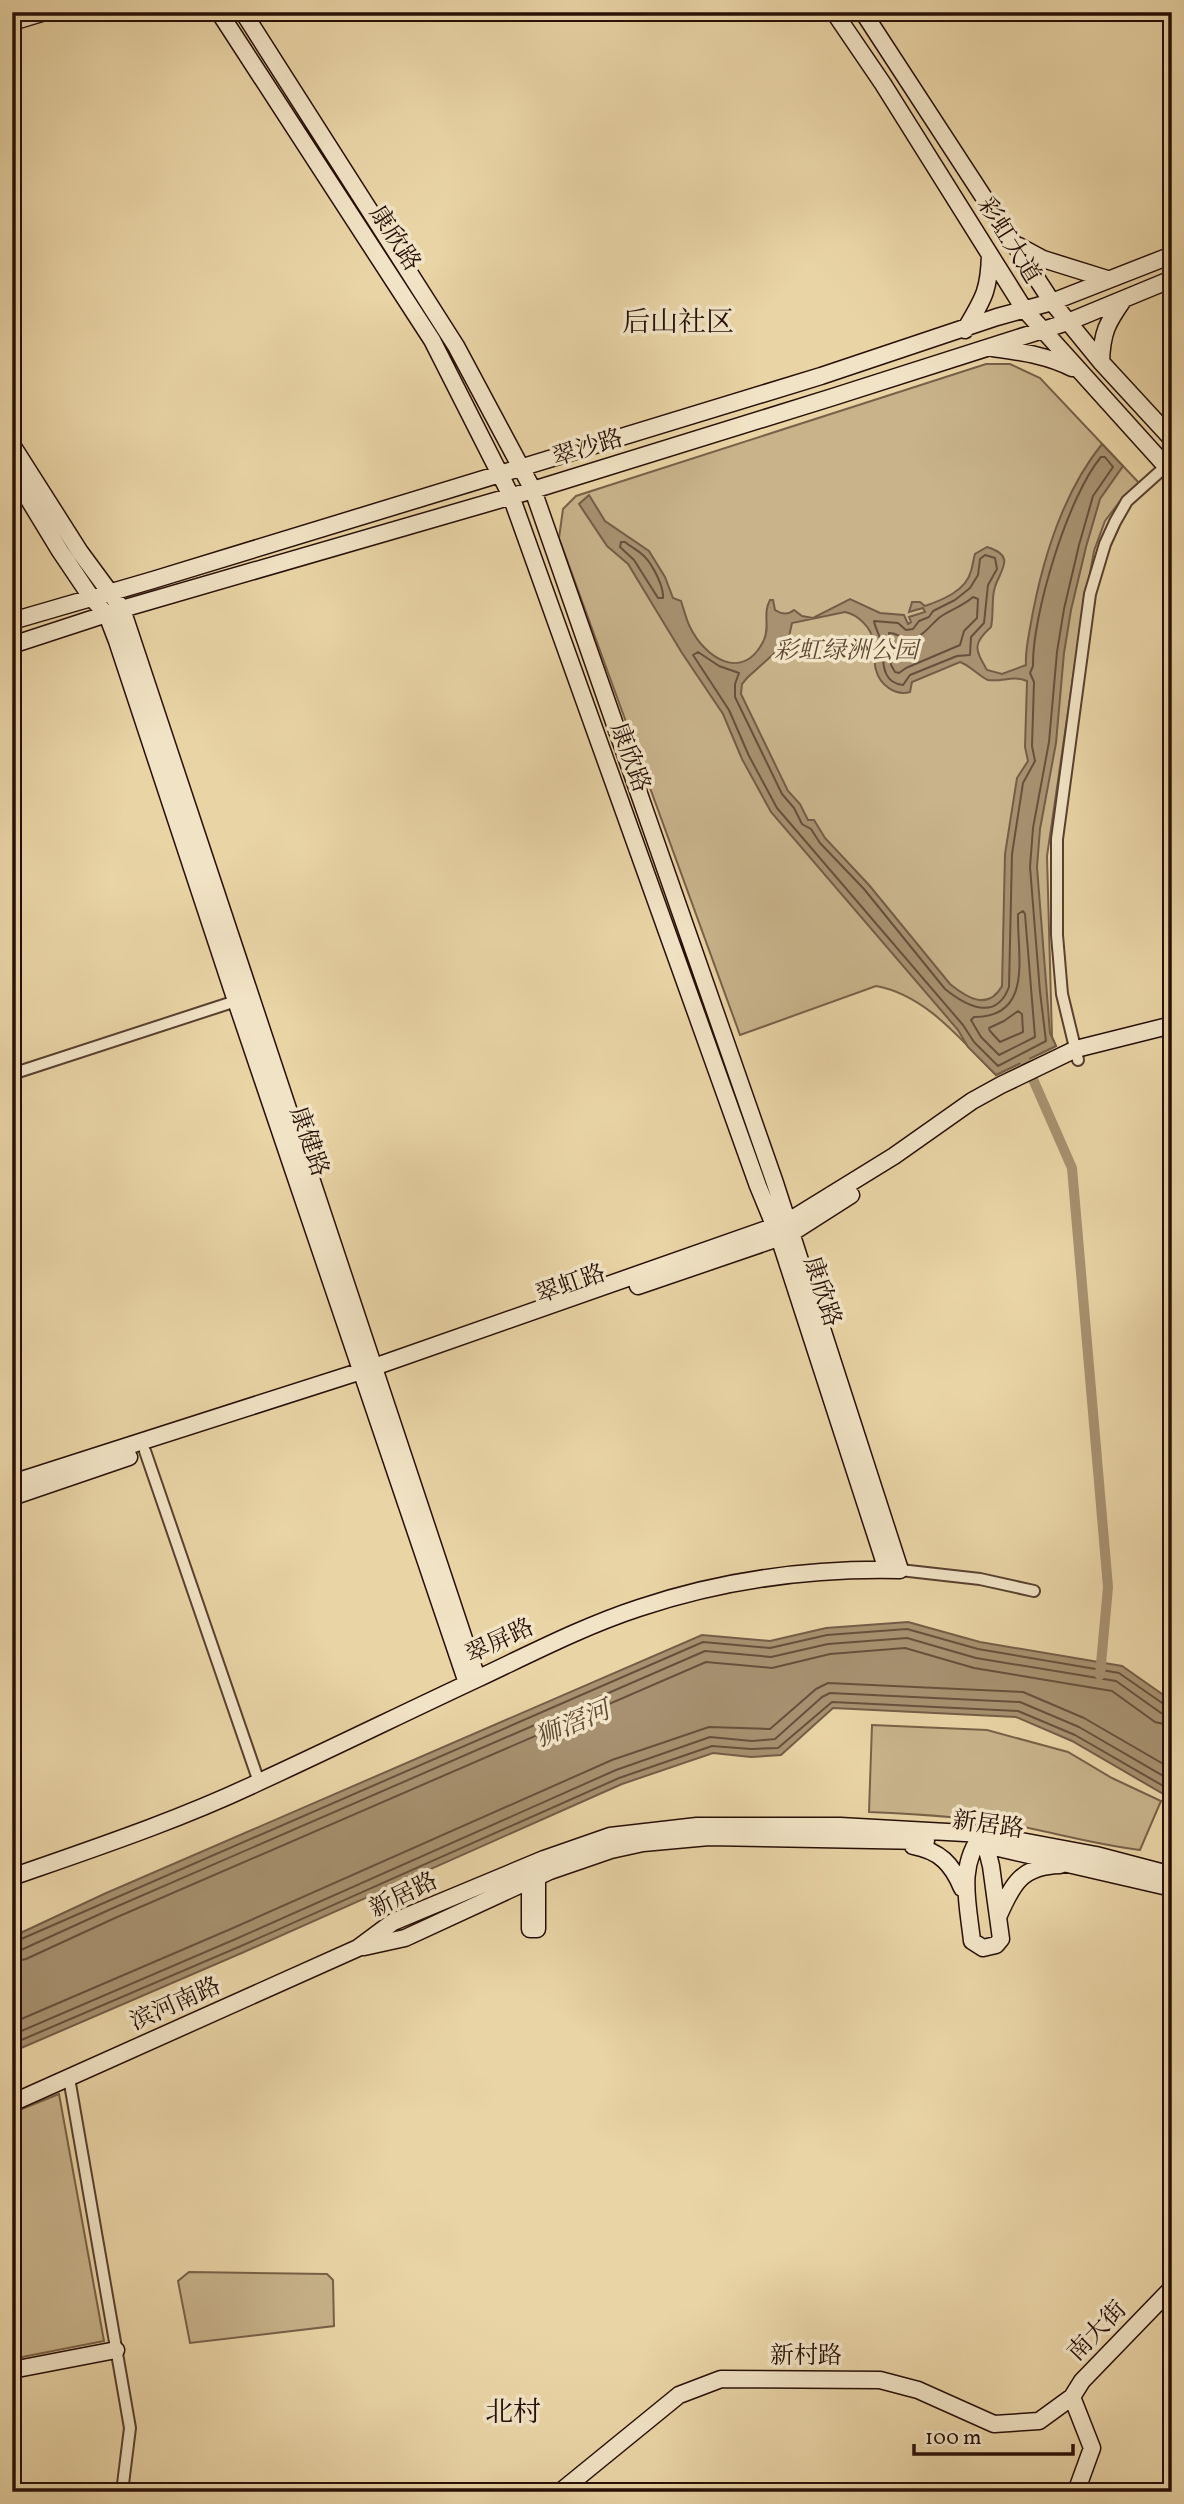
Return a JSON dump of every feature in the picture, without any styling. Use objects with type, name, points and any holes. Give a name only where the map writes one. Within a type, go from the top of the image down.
[{"type":"street","points":[[12,22],[45,12]]},
{"type":"street","name":"康欣路","points":[[219,12],[432,340],[511,496],[758,1186],[783,1230]]},
{"type":"street","name":"康欣路","points":[[243,12],[456,346],[533,490],[783,1230],[893,1570]]},
{"type":"street","name":"彩虹大道","points":[[834,12],[883,84],[1024,309],[1169,469]]},
{"type":"street","name":"彩虹大道","points":[[863,12],[1052,302],[1101,362],[1172,439]]},
{"type":"street","points":[[1015,243],[1043,259],[1107,279]]},
{"type":"street","points":[[965,330],[984,298],[989,282],[990,255]]},
{"type":"street","name":"翠沙路","points":[[12,621],[965,330],[1052,302],[1172,255]]},
{"type":"street","name":"翠沙路","points":[[12,645],[115,612],[533,490],[1043,331],[1172,279]]},
{"type":"street","points":[[1101,362],[1106,324],[1124,299]]},
{"type":"street","points":[[987,348],[1027,352],[1061,362],[1081,372]]},
{"type":"street","points":[[12,445],[80,552],[110,592],[115,612]]},
{"type":"street","points":[[1070,1058],[1057,936],[1057,839],[1090,594],[1105,544],[1127,501],[1169,469]]},
{"type":"street","points":[[12,472],[90,597],[115,612]]},
{"type":"street","name":"康健路","points":[[115,612],[472,1681]]},
{"type":"street","points":[[12,1074],[243,999]]},
{"type":"street","name":"翠虹路","points":[[12,1497],[783,1230],[972,1101],[1003,1090],[1110,1041],[1172,1025]]},
{"type":"street","name":"翠虹路","points":[[12,1483],[369,1374]]},
{"type":"street","points":[[145,1451],[259,1783]]},
{"type":"street","name":"翠屏路","points":[[12,1877],[156,1826],[259,1783],[575,1632],[671,1598],[772,1577],[840,1570],[893,1570],[979,1579],[1034,1591]]},
{"type":"street","name":"新居路","points":[[358,1948],[405,1938],[534,1870],[610,1836],[697,1826],[840,1826],[981,1840],[1096,1855],[1172,1875]]},
{"type":"street","name":"新居路","points":[[534,1870],[611,1850],[709,1837],[981,1840],[1172,1888]]},
{"type":"street","points":[[884,1840],[925,1848],[941,1855],[954,1869],[968,1910]]},
{"type":"street","points":[[981,1840],[1001,1939],[996,1945],[983,1948],[972,1941],[965,1876],[981,1840]]},
{"type":"street","points":[[997,1914],[1018,1878],[1033,1869],[1072,1864]]},
{"type":"street","points":[[968,1910],[972,1912],[983,1905],[992,1906],[997,1914]]},
{"type":"street","name":"滨河南路","points":[[12,2102],[358,1948]]},
{"type":"street","points":[[69,2078],[130,2428],[122,2492]]},
{"type":"street","name":"南大街","points":[[1076,2492],[1092,2448],[1072,2397],[1082,2381],[1172,2288]]},
{"type":"street","points":[[12,2370],[116,2350]]},
{"type":"street","name":"新村路","points":[[560,2492],[679,2395],[721,2379],[880,2380],[918,2390],[993,2424],[1039,2421],[1072,2397]]},
{"type":"green space","name":"彩虹绿洲公园","points":[[986,364],[1010,364],[1040,378],[1140,484],[1121,500],[1105,521],[1094,551],[1081,623],[1047,856],[1052,1037],[1056,1046],[996,1075],[927,1009],[894,991],[876,986],[740,1035],[559,538],[563,509],[576,496]]},
{"type":"green space","points":[[872,1725],[987,1730],[1068,1752],[1112,1778],[1161,1801],[1140,1850],[1000,1823],[944,1816],[869,1812]]},
{"type":"green space","points":[[59,2094],[104,2341],[12,2359],[12,2113]]},
{"type":"green space","points":[[189,2272],[327,2274],[333,2280],[334,2326],[190,2343],[178,2281]]},
{"type":"water","points":[[1102,444],[1123,466],[1100,499],[1071,610],[1064,653],[1056,743],[1040,829],[1037,867],[1050,1033],[1056,1046],[996,1075],[968,1047],[958,1030],[771,812],[742,759],[723,714],[628,564],[607,546],[579,504],[589,495],[605,521],[649,551],[665,577],[673,598],[681,601],[697,638],[714,656],[735,663],[745,661],[763,642],[770,600],[773,600],[775,610],[787,613],[794,610],[802,616],[813,618],[850,599],[880,613],[904,615],[908,624],[911,622],[909,617],[925,612],[923,608],[909,612],[912,602],[920,602],[925,606],[953,594],[968,578],[975,554],[987,547],[1002,555],[1004,564],[994,592],[991,627],[977,647],[987,670],[1002,674],[1026,665],[1035,604],[1047,555],[1064,508]],"holes":[[[845,612],[860,619],[870,632],[874,642],[878,675],[885,685],[894,691],[910,692],[912,682],[960,662],[988,680],[1027,681],[1025,747],[1028,761],[1017,778],[1005,854],[1002,986],[990,998],[977,1000],[950,984],[869,885],[825,838],[814,820],[808,820],[800,804],[788,791],[741,694],[742,684],[747,678],[788,641],[792,623]]]},
{"type":"water","name":"狮滘河","points":[[908,1622],[980,1642],[1122,1666],[1172,1701],[1172,1799],[1072,1741],[1016,1717],[833,1708],[781,1755],[751,1757],[713,1753],[622,1784],[12,2052],[12,1937],[104,1894],[702,1635],[770,1641],[826,1628]]},
{"type":"waterway","points":[[1025,1061],[1072,1168],[1108,1587],[1100,1675]]},
{"type":"district","name":"后山社区","points":[[678,323]]},
{"type":"district","name":"北村","points":[[513,2413]]}]
